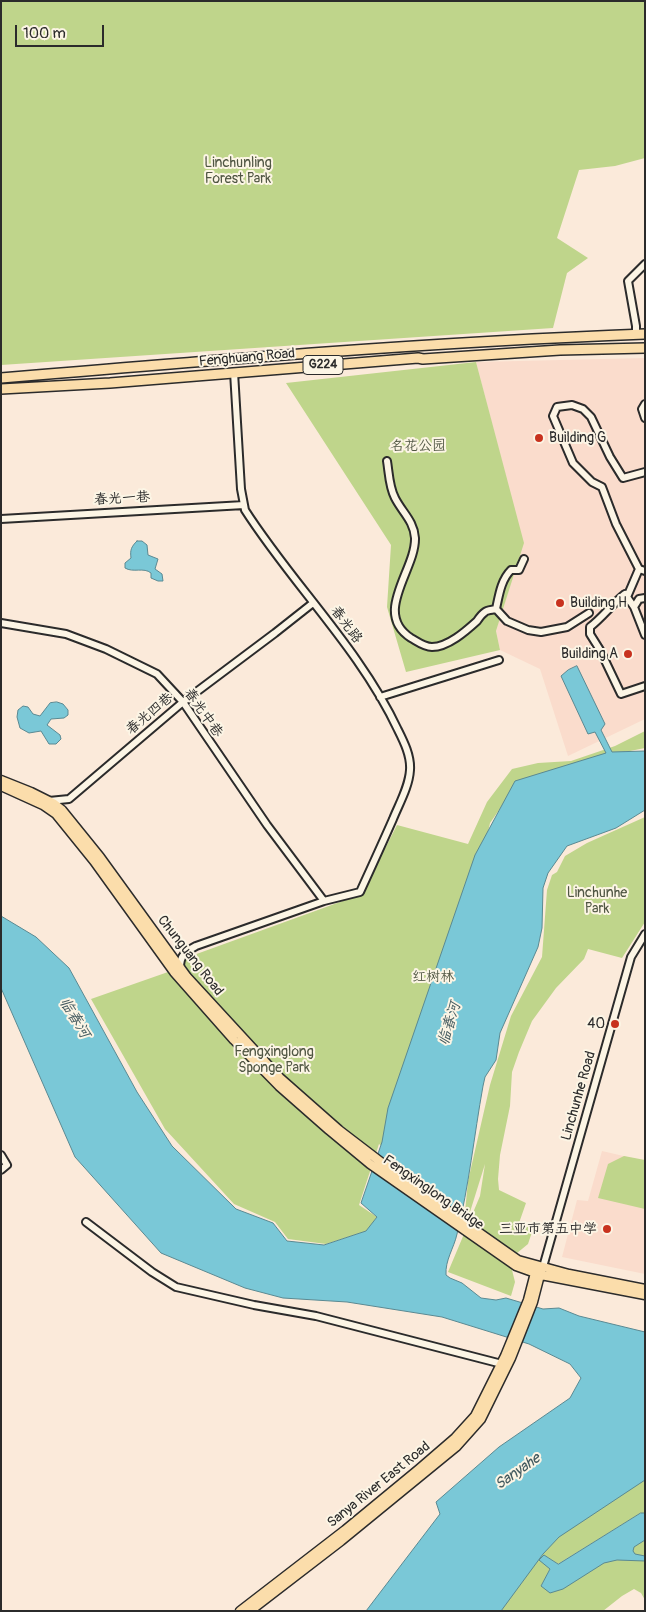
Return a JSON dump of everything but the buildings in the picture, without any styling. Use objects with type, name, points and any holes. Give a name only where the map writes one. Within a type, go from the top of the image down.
[{"type":"highway","name":"Fenghuang Road","points":[[1,378],[312,353],[559,337],[640,334]]},
{"type":"highway","points":[[559,337],[560,350]]},
{"type":"highway","name":"Fenghuang Road","points":[[1,390],[418,358],[560,350],[645,348]]},
{"type":"main road","name":"Chunguang Road","points":[[1,780],[48,801],[62,810],[123,888],[180,968],[184,979]]},
{"type":"main road","name":"Chunguang Road","points":[[1,786],[43,805],[56,814],[184,979],[264,1065],[362,1153]]},
{"type":"main road","name":"Fengxinglong Bridge","points":[[362,1153],[450,1213],[517,1263],[539,1272]]},
{"type":"main road","points":[[539,1272],[569,1274],[645,1289]]},
{"type":"main road","points":[[539,1272],[645,1295]]},
{"type":"main road","points":[[508,1357],[539,1272]]},
{"type":"main road","name":"Sanya River East Road","points":[[240,1611],[345,1530],[455,1438],[475,1416],[502,1364],[508,1357]]},
{"type":"main road","name":"Sanya River East Road","points":[[250,1611],[341,1541],[456,1447],[481,1419],[508,1357]]},
{"type":"street","points":[[640,334],[636,326],[628,281],[645,264]]},
{"type":"street","name":"春光路","points":[[234,372],[241,489],[244,504],[254,522],[358,663],[388,708],[408,756],[410,768],[402,798],[360,892],[354,895],[324,900]]},
{"type":"street","points":[[645,404],[642,409],[645,418]]},
{"type":"street","points":[[627,598],[642,570],[616,524],[602,487],[592,482],[573,463],[554,416],[557,407],[572,405],[583,409],[591,417],[623,478],[645,472]]},
{"type":"street","points":[[387,461],[394,497],[412,524],[415,537],[414,552],[402,579],[395,602],[399,626],[403,633],[421,645],[433,647],[456,637],[469,628],[485,612],[496,609]]},
{"type":"street","name":"春光一巷","points":[[1,519],[244,504]]},
{"type":"street","points":[[496,609],[506,575],[512,570],[519,570],[524,558]]},
{"type":"street","points":[[645,635],[634,607],[625,594],[590,627],[590,634],[600,650],[621,694],[645,686]]},
{"type":"street","points":[[634,607],[639,599],[645,598]]},
{"type":"street","name":"春光四巷","points":[[48,801],[69,798],[183,702],[313,603]]},
{"type":"street","points":[[496,609],[507,622],[528,630],[542,632],[567,627],[589,613]]},
{"type":"street","name":"春光中巷","points":[[1,623],[66,634],[106,649],[157,674],[183,702],[216,754],[266,825],[324,900]]},
{"type":"street","points":[[380,697],[499,660]]},
{"type":"street","points":[[180,968],[180,960],[184,953],[196,946],[324,900]]},
{"type":"street","name":"Linchunhe Road","points":[[539,1272],[631,957],[645,934]]},
{"type":"street","points":[[1,1155],[7,1165],[1,1170]]},
{"type":"street","points":[[86,1222],[152,1272],[176,1287],[254,1305],[316,1316],[502,1364]]},
{"type":"shaded area","points":[[645,358],[645,719],[568,756],[540,669],[500,650],[496,631],[523,543],[476,362]]},
{"type":"shaded area","name":"三亚市第五中学","points":[[602,1151],[645,1161],[645,1274],[562,1257],[577,1200],[588,1201]]},
{"type":"green space","name":"Linchunling Forest Park","points":[[1,1],[645,1],[645,158],[615,166],[579,170],[557,238],[588,258],[567,273],[553,328],[1,365]]},
{"type":"green space","name":"名花公园","points":[[476,362],[524,543],[496,631],[500,650],[406,672],[387,607],[391,545],[286,383]]},
{"type":"green space","name":"Fengxinglong Sponge Park","points":[[645,731],[645,748],[518,783],[490,823],[413,1171],[379,1144],[359,1205],[377,1217],[367,1231],[326,1244],[288,1239],[275,1222],[234,1204],[165,1129],[91,999],[168,972],[191,956],[362,894],[397,825],[468,844],[487,802],[512,769],[538,763],[571,761],[615,746]]},
{"type":"green space","name":"Linchunhe Park","points":[[645,817],[645,922],[622,958],[588,949],[584,959],[556,988],[532,1021],[512,1072],[510,1106],[500,1155],[499,1190],[526,1203],[519,1223],[533,1229],[528,1244],[505,1263],[511,1266],[515,1282],[511,1296],[448,1272],[480,1196],[485,1164],[470,1212],[465,1212],[468,1181],[490,1085],[511,1016],[542,957],[547,890],[552,875],[557,872],[565,856],[587,843]]},
{"type":"green space","points":[[624,1156],[645,1160],[645,1209],[598,1198],[608,1164]]},
{"type":"green space","points":[[645,1474],[645,1513],[641,1513],[558,1564],[544,1555],[550,1569],[541,1586],[645,1534],[645,1600],[641,1593],[634,1589],[603,1611],[496,1611],[560,1527]]},
{"type":"water","points":[[137,541],[142,541],[147,545],[148,555],[158,559],[155,569],[162,574],[163,581],[151,578],[151,573],[148,571],[125,568],[125,563],[131,558],[131,549]]},
{"type":"water","points":[[577,666],[605,724],[601,730],[612,752],[645,751],[645,810],[616,828],[567,846],[548,873],[543,888],[542,928],[538,947],[500,1033],[496,1060],[485,1077],[465,1198],[456,1239],[448,1259],[446,1275],[462,1283],[481,1298],[496,1300],[506,1298],[543,1309],[559,1308],[579,1316],[645,1332],[645,1480],[559,1537],[543,1554],[501,1611],[366,1611],[440,1514],[436,1502],[499,1447],[570,1398],[581,1378],[570,1364],[529,1344],[442,1317],[347,1302],[283,1298],[245,1288],[161,1253],[75,1157],[1,988],[1,916],[36,937],[69,968],[137,1092],[172,1146],[236,1209],[273,1223],[287,1241],[324,1245],[366,1231],[377,1217],[361,1203],[382,1142],[388,1108],[475,855],[515,781],[606,753],[595,732],[588,734],[561,676]]},
{"type":"water","points":[[57,702],[63,704],[68,710],[68,715],[64,718],[51,719],[47,725],[60,735],[61,739],[56,744],[49,744],[41,731],[29,733],[20,728],[17,717],[18,710],[23,706],[28,707],[33,714],[40,716],[50,703]]},
{"type":"water","points":[[641,1513],[645,1513],[645,1540],[634,1547],[633,1551],[635,1554],[645,1556],[645,1561],[617,1560],[604,1563],[563,1589],[550,1593],[541,1586],[550,1569],[539,1560],[544,1555],[558,1564]]},
{"type":"place","name":"Building G","points":[[539,438]]},
{"type":"place","name":"Building H","points":[[560,603]]},
{"type":"place","name":"Building A","points":[[628,654]]},
{"type":"place","name":"40","points":[[615,1024]]},
{"type":"place","name":"三亚市第五中学","points":[[607,1229]]},
{"type":"park label","name":"红树林","points":[[433,977]]},
{"type":"water label","name":"临春河","points":[[74,1018]]},
{"type":"water label","name":"临春河","points":[[450,1024]]},
{"type":"water label","name":"Sanyahe","points":[[518,1472]]}]
